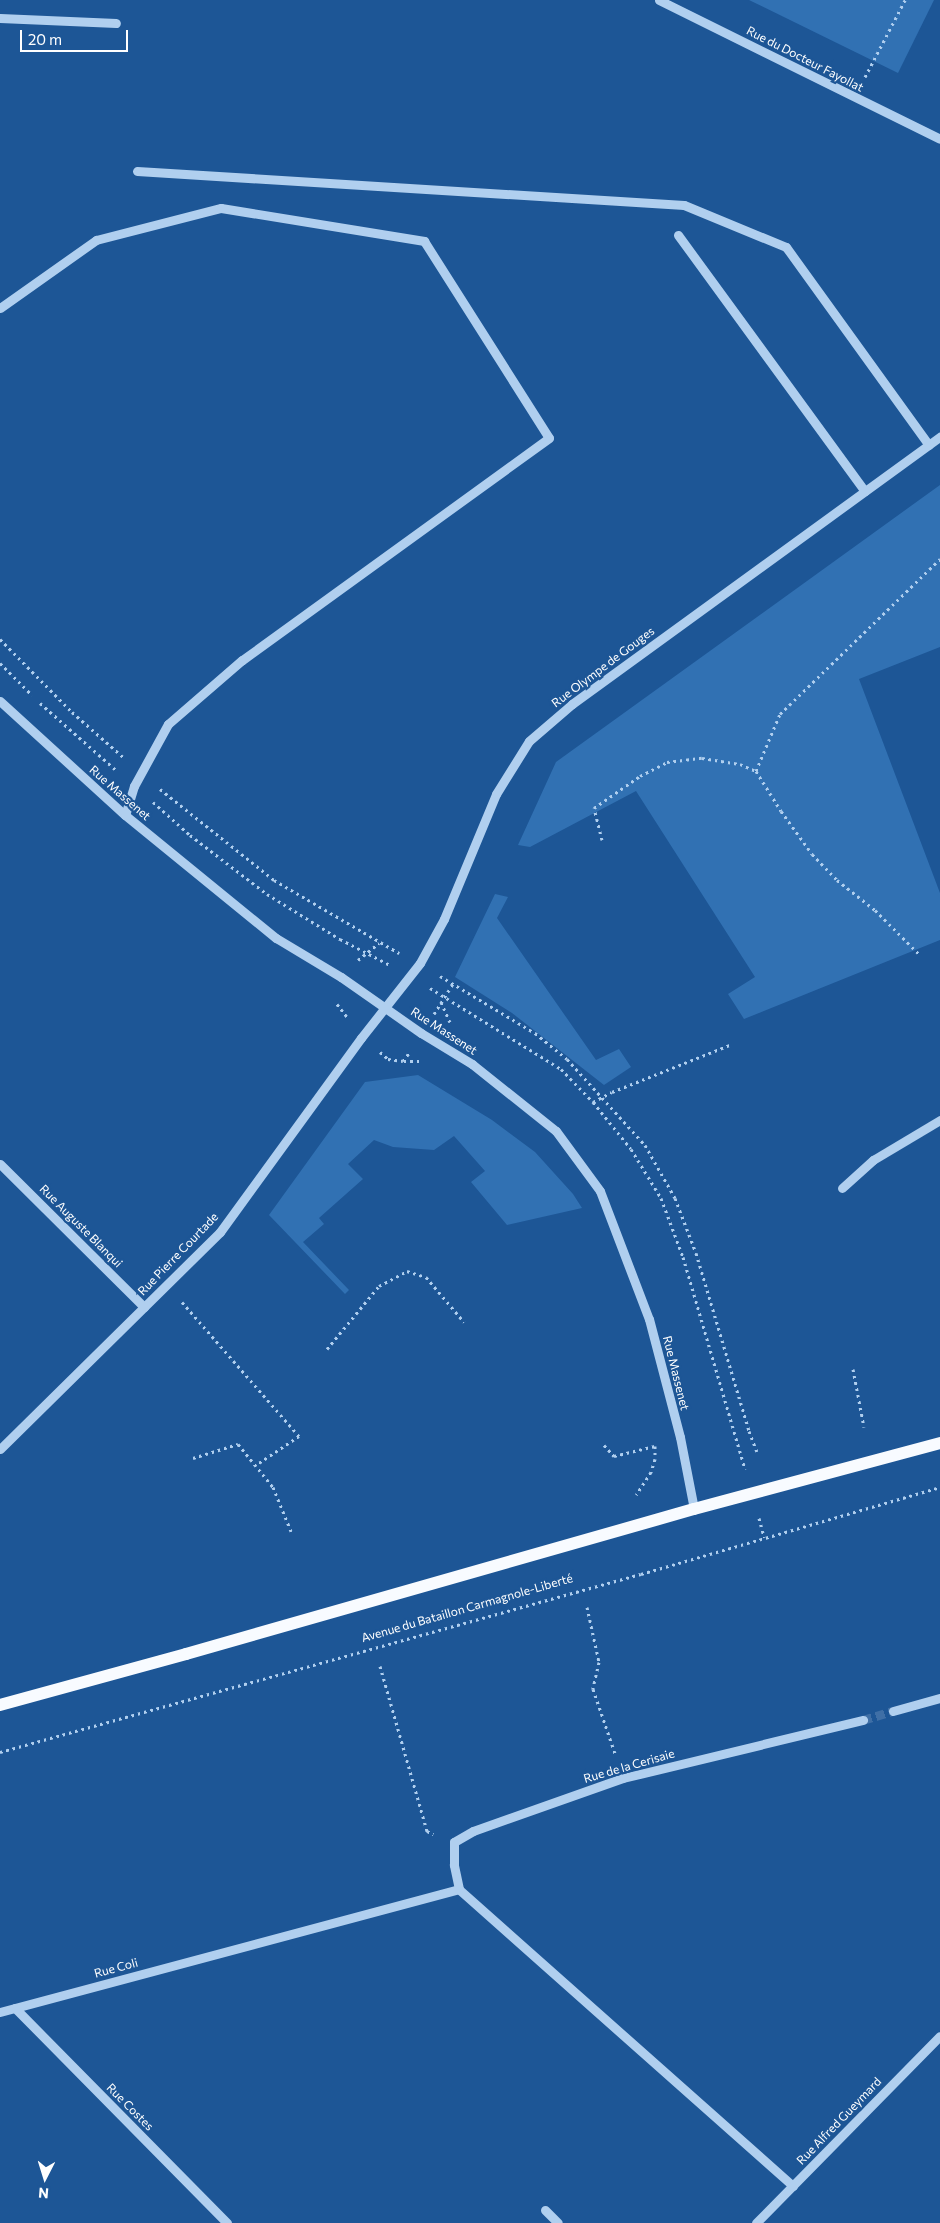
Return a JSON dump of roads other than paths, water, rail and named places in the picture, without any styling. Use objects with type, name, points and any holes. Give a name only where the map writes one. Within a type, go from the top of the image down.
[{"type":"main road","points":[[0,1705],[694,1509],[940,1443]]},
{"type":"street","name":"Rue du Docteur Fayollat","points":[[659,0],[940,139]]},
{"type":"street","points":[[0,18],[116,23]]},
{"type":"street","points":[[137,171],[684,205],[786,247],[929,445]]},
{"type":"street","points":[[0,308],[96,240],[221,208],[424,241],[549,438],[242,660],[168,724],[134,786],[125,815]]},
{"type":"street","points":[[678,235],[865,491]]},
{"type":"street","name":"Rue Olympe de Gouges","points":[[386,1007],[420,963],[444,920],[496,794],[529,741],[572,704],[940,437]]},
{"type":"street","name":"Rue Massenet","points":[[0,701],[125,815],[276,938],[386,1007],[421,1033],[472,1064],[556,1131],[600,1191],[649,1319],[680,1437],[694,1509]]},
{"type":"street","name":"Rue Pierre Courtade","points":[[0,1449],[220,1232],[386,1007]]},
{"type":"street","points":[[842,1188],[873,1160],[940,1120]]},
{"type":"street","name":"Rue Auguste Blanqui","points":[[0,1164],[144,1307]]},
{"type":"street","points":[[893,1711],[940,1698]]},
{"type":"street","name":"Rue de la Cerisaie","points":[[459,1889],[454,1865],[454,1842],[473,1831],[623,1778],[863,1720]]},
{"type":"street","points":[[459,1889],[793,2186]]},
{"type":"street","name":"Rue Coli","points":[[0,2012],[459,1889]]},
{"type":"street","name":"Rue Costes","points":[[15,2008],[227,2223]]},
{"type":"street","name":"Rue Alfred Gueymard","points":[[756,2223],[940,2036]]},
{"type":"street","points":[[545,2210],[558,2223]]},
{"type":"tunnel","points":[[863,1720],[893,1711]]}]
